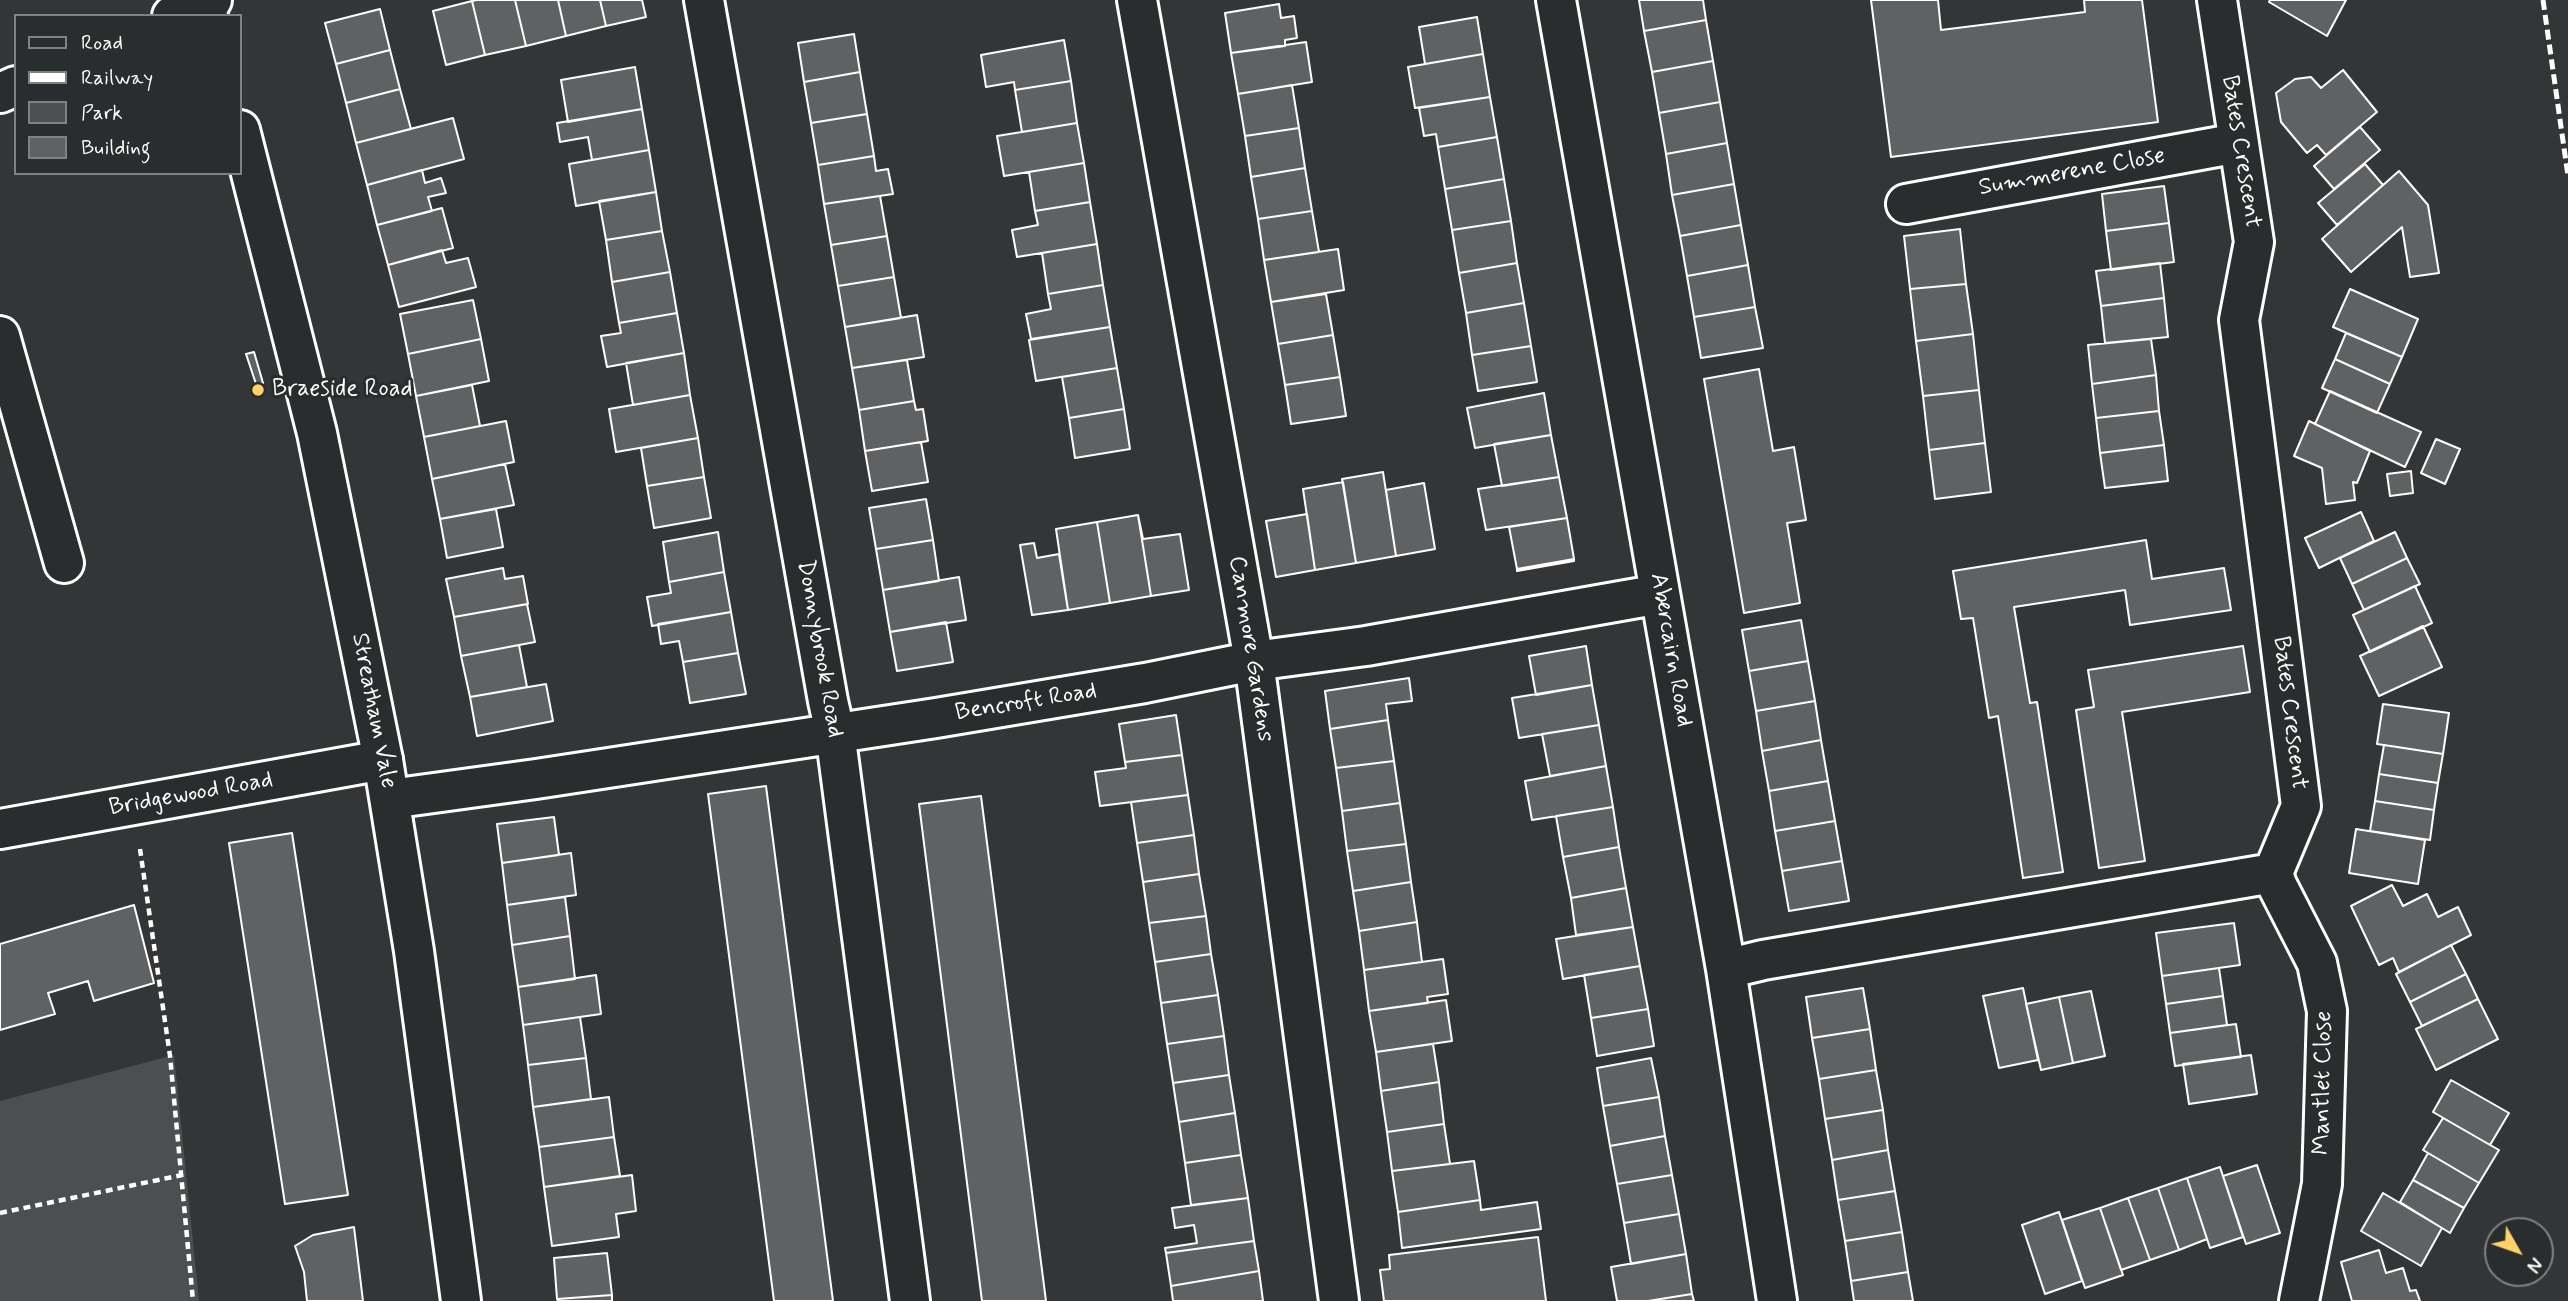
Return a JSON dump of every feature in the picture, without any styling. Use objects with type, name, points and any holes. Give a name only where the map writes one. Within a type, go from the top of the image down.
[{"type":"street","name":"Donnybrook Road","points":[[704,0],[835,732],[910,1301]]},
{"type":"street","name":"Canmore Gardens","points":[[1137,0],[1254,661],[1339,1301]]},
{"type":"street","name":"Abercairn Road","points":[[1556,0],[1726,969],[1777,1301]]},
{"type":"street","name":"Bates Crescent","points":[[2217,0],[2254,242],[2239,320],[2301,806],[2273,873]]},
{"type":"street","name":"Streatham Vale","points":[[242,138],[317,433],[383,760],[414,951],[461,1301]]},
{"type":"street","name":"Summerene Close","points":[[1906,204],[2238,143]]},
{"type":"street","points":[[0,336],[64,563]]},
{"type":"street","name":"Bencroft Road","points":[[390,799],[536,779],[1145,683],[1254,661],[1366,646],[1660,594]]},
{"type":"street","name":"Bridgewood Road","points":[[0,829],[383,760]]},
{"type":"street","points":[[1726,969],[1763,960],[2273,873]]},
{"type":"street","name":"Mantlet Close","points":[[2273,873],[2317,963],[2327,1011],[2322,1184],[2299,1301]]},
{"type":"path","points":[[139,844],[170,1056],[193,1301]]},
{"type":"path","points":[[0,1213],[182,1175]]},
{"type":"green space","points":[[174,1055],[199,1301],[0,1301],[0,1101]]},
{"type":"building","points":[[515,0],[526,46],[485,55],[472,1]]},
{"type":"building","points":[[515,0],[558,0],[566,36],[526,46]]},
{"type":"building","points":[[558,0],[600,0],[606,26],[566,36]]},
{"type":"building","points":[[600,0],[642,0],[646,17],[606,26]]},
{"type":"building","points":[[1639,0],[1703,0],[1706,20],[1644,31]]},
{"type":"building","points":[[1871,0],[1938,0],[1941,30],[2085,12],[2084,0],[2142,0],[2158,122],[1891,157]]},
{"type":"building","points":[[2346,0],[2327,36],[2269,2]]},
{"type":"building","points":[[472,1],[485,55],[446,65],[433,11]]},
{"type":"building","points":[[1279,4],[1281,18],[1294,16],[1297,38],[1285,40],[1285,46],[1231,53],[1225,13]]},
{"type":"building","points":[[380,9],[390,50],[336,64],[325,23]]},
{"type":"building","points":[[1477,17],[1483,54],[1425,64],[1419,27]]},
{"type":"building","points":[[1706,20],[1713,61],[1652,72],[1644,31]]},
{"type":"building","points":[[854,34],[860,72],[804,82],[798,43]]},
{"type":"building","points":[[1064,40],[1071,81],[1015,90],[1014,82],[986,87],[981,55]]},
{"type":"building","points":[[1306,42],[1312,82],[1238,94],[1231,53]]},
{"type":"building","points":[[390,50],[400,89],[346,103],[336,64]]},
{"type":"building","points":[[1483,54],[1490,97],[1415,108],[1408,67]]},
{"type":"building","points":[[1713,61],[1720,102],[1659,113],[1652,72]]},
{"type":"building","points":[[635,67],[642,109],[568,122],[561,80]]},
{"type":"building","points":[[2343,70],[2377,112],[2326,155],[2317,145],[2307,153],[2281,122],[2276,93],[2295,79],[2311,77],[2321,88]]},
{"type":"building","points":[[860,72],[867,114],[811,123],[804,82]]},
{"type":"building","points":[[1071,81],[1077,123],[1022,132],[1015,90]]},
{"type":"building","points":[[1292,85],[1299,128],[1245,136],[1238,94]]},
{"type":"building","points":[[400,89],[411,129],[356,143],[346,103]]},
{"type":"building","points":[[1490,97],[1497,137],[1438,147],[1436,134],[1424,136],[1419,108]]},
{"type":"building","points":[[1720,102],[1727,143],[1666,154],[1659,113]]},
{"type":"building","points":[[642,109],[649,150],[592,160],[588,137],[560,142],[557,123]]},
{"type":"building","points":[[867,114],[874,156],[818,165],[811,123]]},
{"type":"building","points":[[453,118],[464,159],[367,185],[356,143]]},
{"type":"building","points":[[1077,123],[1084,163],[1004,176],[997,136]]},
{"type":"building","points":[[2360,127],[2380,150],[2334,189],[2314,166]]},
{"type":"building","points":[[1299,128],[1305,168],[1251,177],[1245,136]]},
{"type":"building","points":[[1497,137],[1504,179],[1445,189],[1438,147]]},
{"type":"building","points":[[1727,143],[1734,184],[1672,195],[1666,154]]},
{"type":"building","points":[[649,150],[656,192],[576,206],[569,164]]},
{"type":"building","points":[[874,156],[876,171],[888,169],[893,194],[824,204],[818,165]]},
{"type":"building","points":[[1084,163],[1090,202],[1035,211],[1029,172]]},
{"type":"building","points":[[2365,164],[2383,185],[2337,225],[2318,203]]},
{"type":"building","points":[[1305,168],[1312,211],[1258,219],[1251,177]]},
{"type":"building","points":[[422,170],[425,183],[441,178],[446,193],[428,197],[432,211],[377,225],[367,185]]},
{"type":"building","points":[[2399,171],[2428,205],[2439,273],[2410,277],[2402,227],[2351,272],[2322,239]]},
{"type":"building","points":[[1504,179],[1511,221],[1452,230],[1445,189]]},
{"type":"building","points":[[1734,184],[1741,225],[1680,236],[1672,195]]},
{"type":"building","points":[[2164,186],[2169,223],[2106,231],[2102,194]]},
{"type":"building","points":[[656,192],[662,231],[606,240],[599,201]]},
{"type":"building","points":[[880,196],[887,236],[831,245],[824,204]]},
{"type":"building","points":[[1090,202],[1097,244],[1017,257],[1012,230],[1038,225],[1035,211]]},
{"type":"building","points":[[442,208],[453,248],[388,265],[377,225]]},
{"type":"building","points":[[1312,211],[1319,252],[1264,260],[1258,219]]},
{"type":"building","points":[[1511,221],[1517,263],[1459,273],[1452,230]]},
{"type":"building","points":[[2169,223],[2174,262],[2111,270],[2106,231]]},
{"type":"building","points":[[1741,225],[1748,265],[1687,276],[1680,236]]},
{"type":"building","points":[[1960,229],[1966,284],[1910,289],[1904,236]]},
{"type":"building","points":[[662,231],[670,272],[612,282],[606,240]]},
{"type":"building","points":[[887,236],[894,277],[838,286],[831,245]]},
{"type":"building","points":[[1097,244],[1103,285],[1048,294],[1042,253]]},
{"type":"building","points":[[1338,249],[1344,290],[1271,302],[1264,260]]},
{"type":"building","points":[[442,250],[446,263],[468,258],[476,287],[399,307],[388,265]]},
{"type":"building","points":[[1517,263],[1524,303],[1466,313],[1459,273]]},
{"type":"building","points":[[2160,263],[2164,298],[2101,306],[2096,271]]},
{"type":"building","points":[[1748,265],[1755,307],[1694,317],[1687,276]]},
{"type":"building","points":[[670,272],[677,313],[619,323],[612,282]]},
{"type":"building","points":[[894,277],[901,318],[845,327],[838,286]]},
{"type":"building","points":[[1966,284],[1973,334],[1916,341],[1910,289]]},
{"type":"building","points":[[1103,285],[1110,327],[1031,339],[1026,314],[1051,309],[1048,294]]},
{"type":"building","points":[[2350,289],[2418,319],[2402,357],[2333,327]]},
{"type":"building","points":[[1326,294],[1333,335],[1278,344],[1271,302]]},
{"type":"building","points":[[2164,298],[2168,337],[2105,343],[2101,306]]},
{"type":"building","points":[[473,300],[481,339],[408,354],[400,314]]},
{"type":"building","points":[[1524,303],[1531,346],[1472,355],[1466,313]]},
{"type":"building","points":[[1755,307],[1763,348],[1701,358],[1694,317]]},
{"type":"building","points":[[677,313],[684,353],[607,367],[601,336],[621,333],[619,323]]},
{"type":"building","points":[[917,315],[924,357],[852,368],[845,327]]},
{"type":"building","points":[[1110,327],[1117,368],[1036,381],[1029,340]]},
{"type":"building","points":[[2346,333],[2402,357],[2390,384],[2335,359]]},
{"type":"building","points":[[1973,334],[1979,390],[1923,396],[1916,341]]},
{"type":"building","points":[[1333,335],[1340,377],[1285,385],[1278,344]]},
{"type":"building","points":[[481,339],[489,381],[416,396],[408,354]]},
{"type":"building","points":[[2151,339],[2156,375],[2092,384],[2088,345]]},
{"type":"building","points":[[1531,346],[1537,382],[1478,391],[1472,355]]},
{"type":"building","points":[[254,352],[263,383],[256,384],[246,354]]},
{"type":"building","points":[[684,353],[690,395],[633,405],[626,363]]},
{"type":"building","points":[[2335,359],[2390,384],[2377,413],[2322,388]]},
{"type":"building","points":[[907,360],[914,401],[859,410],[852,368]]},
{"type":"building","points":[[1117,368],[1124,409],[1069,418],[1062,377]]},
{"type":"building","points":[[1759,369],[1773,451],[1794,447],[1806,520],[1787,523],[1800,603],[1744,613],[1704,379]]},
{"type":"building","points":[[2156,375],[2159,411],[2096,418],[2092,384]]},
{"type":"building","points":[[1340,377],[1346,416],[1291,424],[1285,385]]},
{"type":"building","points":[[472,385],[480,426],[424,437],[416,396]]},
{"type":"building","points":[[1979,390],[1985,443],[1929,450],[1923,396]]},
{"type":"building","points":[[2330,391],[2421,432],[2405,467],[2315,424]]},
{"type":"building","points":[[1544,393],[1551,435],[1475,448],[1467,408]]},
{"type":"building","points":[[690,395],[698,438],[616,452],[609,409]]},
{"type":"building","points":[[914,401],[916,410],[923,409],[928,441],[865,451],[859,410]]},
{"type":"building","points":[[1124,409],[1130,449],[1075,458],[1069,418]]},
{"type":"building","points":[[2159,411],[2164,445],[2100,453],[2096,418]]},
{"type":"building","points":[[506,421],[514,462],[432,479],[424,437]]},
{"type":"building","points":[[2309,421],[2370,451],[2357,483],[2353,482],[2355,500],[2326,504],[2322,468],[2294,456]]},
{"type":"building","points":[[1551,435],[1559,477],[1502,486],[1494,444]]},
{"type":"building","points":[[698,438],[704,477],[647,486],[641,448]]},
{"type":"building","points":[[2436,439],[2460,449],[2445,484],[2421,473]]},
{"type":"building","points":[[921,442],[928,482],[872,491],[865,451]]},
{"type":"building","points":[[1985,443],[1991,492],[1935,499],[1929,450]]},
{"type":"building","points":[[2164,445],[2168,481],[2105,488],[2100,453]]},
{"type":"building","points":[[505,464],[514,505],[440,519],[432,479]]},
{"type":"building","points":[[2411,471],[2413,493],[2390,496],[2387,474]]},
{"type":"building","points":[[1383,472],[1396,556],[1356,563],[1342,479]]},
{"type":"building","points":[[704,477],[711,518],[654,528],[647,486]]},
{"type":"building","points":[[1559,477],[1567,518],[1486,530],[1478,489]]},
{"type":"building","points":[[1343,482],[1356,563],[1315,570],[1303,489]]},
{"type":"building","points":[[1424,483],[1435,549],[1396,556],[1386,490]]},
{"type":"building","points":[[926,499],[933,540],[876,549],[869,508]]},
{"type":"building","points":[[496,509],[503,547],[447,558],[440,519]]},
{"type":"building","points":[[2361,512],[2374,541],[2319,568],[2305,538]]},
{"type":"building","points":[[1307,514],[1315,570],[1276,577],[1266,521]]},
{"type":"building","points":[[1138,515],[1151,596],[1110,603],[1097,522]]},
{"type":"building","points":[[1138,515],[1143,539],[1180,534],[1189,590],[1151,596]]},
{"type":"building","points":[[1567,518],[1574,559],[1517,569],[1509,527]]},
{"type":"building","points":[[1097,522],[1110,603],[1068,610],[1056,529]]},
{"type":"building","points":[[718,532],[724,572],[669,582],[663,542]]},
{"type":"building","points":[[2395,532],[2407,558],[2352,584],[2340,558]]},
{"type":"building","points":[[933,540],[939,581],[883,590],[876,549]]},
{"type":"building","points":[[2146,540],[2152,579],[2224,568],[2231,610],[2130,625],[2125,590],[2014,607],[2030,703],[2037,702],[2063,872],[2023,878],[1998,716],[1989,718],[1973,618],[1961,619],[1953,571]]},
{"type":"building","points":[[1034,543],[1037,558],[1059,554],[1068,610],[1032,615],[1020,545]]},
{"type":"building","points":[[2407,558],[2420,584],[2364,610],[2352,584]]},
{"type":"building","points":[[1574,561],[1517,571],[1517,569]]},
{"type":"building","points":[[503,568],[505,579],[523,576],[528,604],[454,617],[446,579]]},
{"type":"building","points":[[724,572],[731,612],[652,626],[647,597],[671,593],[669,582]]},
{"type":"building","points":[[959,577],[966,620],[890,632],[883,590]]},
{"type":"building","points":[[2415,586],[2432,623],[2370,652],[2353,615]]},
{"type":"building","points":[[527,604],[535,642],[461,656],[454,617]]},
{"type":"building","points":[[731,612],[738,653],[683,662],[679,641],[661,644],[658,624]]},
{"type":"building","points":[[1801,620],[1808,661],[1749,671],[1742,630]]},
{"type":"building","points":[[946,622],[953,662],[897,671],[890,632]]},
{"type":"building","points":[[2423,626],[2442,667],[2379,696],[2360,656]]},
{"type":"building","points":[[519,645],[527,687],[470,697],[461,656]]},
{"type":"building","points":[[1586,646],[1592,685],[1536,695],[1529,656]]},
{"type":"building","points":[[2243,646],[2250,692],[2122,712],[2145,861],[2099,868],[2076,710],[2094,707],[2088,670]]},
{"type":"building","points":[[738,653],[746,694],[690,703],[683,662]]},
{"type":"building","points":[[1808,661],[1815,701],[1756,711],[1749,671]]},
{"type":"building","points":[[1409,678],[1412,701],[1386,704],[1388,720],[1330,729],[1325,691]]},
{"type":"building","points":[[546,684],[553,721],[477,736],[470,697]]},
{"type":"building","points":[[1592,685],[1599,725],[1519,738],[1512,698]]},
{"type":"building","points":[[1815,701],[1821,740],[1762,751],[1756,711]]},
{"type":"building","points":[[2383,704],[2449,713],[2443,754],[2377,744]]},
{"type":"building","points":[[1176,715],[1182,755],[1125,762],[1119,724]]},
{"type":"building","points":[[1388,720],[1394,761],[1336,768],[1330,729]]},
{"type":"building","points":[[1599,725],[1606,766],[1550,776],[1542,734]]},
{"type":"building","points":[[1821,740],[1828,781],[1769,791],[1762,751]]},
{"type":"building","points":[[2384,745],[2443,754],[2438,783],[2379,774]]},
{"type":"building","points":[[1182,755],[1188,795],[1100,806],[1095,772],[1126,768],[1125,762]]},
{"type":"building","points":[[1394,761],[1400,803],[1342,811],[1336,768]]},
{"type":"building","points":[[1606,766],[1613,807],[1532,820],[1525,781]]},
{"type":"building","points":[[2379,774],[2438,783],[2434,810],[2375,801]]},
{"type":"building","points":[[1828,781],[1835,821],[1775,831],[1769,791]]},
{"type":"building","points":[[766,786],[833,1301],[774,1301],[708,794]]},
{"type":"building","points":[[1188,795],[1194,835],[1137,843],[1131,802]]},
{"type":"building","points":[[981,796],[1046,1301],[982,1301],[919,804]]},
{"type":"building","points":[[2375,801],[2434,810],[2430,840],[2370,831]]},
{"type":"building","points":[[1400,803],[1406,844],[1347,851],[1342,811]]},
{"type":"building","points":[[1613,807],[1619,847],[1563,857],[1556,816]]},
{"type":"building","points":[[554,817],[559,855],[502,863],[497,824]]},
{"type":"building","points":[[1835,821],[1842,861],[1782,871],[1775,831]]},
{"type":"building","points":[[2356,829],[2425,840],[2418,884],[2349,873]]},
{"type":"building","points":[[292,833],[348,1195],[285,1204],[229,843]]},
{"type":"building","points":[[1194,835],[1199,874],[1143,882],[1137,843]]},
{"type":"building","points":[[1406,844],[1411,882],[1353,891],[1347,851]]},
{"type":"building","points":[[1619,847],[1626,888],[1571,898],[1563,857]]},
{"type":"building","points":[[571,853],[576,895],[507,905],[502,863]]},
{"type":"building","points":[[1842,861],[1849,901],[1789,911],[1782,871]]},
{"type":"building","points":[[1199,874],[1206,916],[1149,923],[1143,882]]},
{"type":"building","points":[[1411,882],[1417,922],[1359,931],[1353,891]]},
{"type":"building","points":[[2392,885],[2403,906],[2427,894],[2438,917],[2458,907],[2471,935],[2399,972],[2393,958],[2379,965],[2351,906]]},
{"type":"building","points":[[1626,888],[1633,927],[1576,935],[1571,898]]},
{"type":"building","points":[[565,897],[570,936],[512,945],[507,905]]},
{"type":"building","points":[[134,905],[154,983],[94,1001],[88,981],[48,993],[55,1014],[0,1030],[0,944]]},
{"type":"building","points":[[1206,916],[1211,954],[1155,962],[1149,923]]},
{"type":"building","points":[[1417,922],[1422,962],[1364,970],[1359,931]]},
{"type":"building","points":[[2234,923],[2240,965],[2162,976],[2156,933]]},
{"type":"building","points":[[1633,927],[1640,966],[1563,979],[1556,939]]},
{"type":"building","points":[[570,936],[575,979],[518,987],[512,945]]},
{"type":"building","points":[[2451,945],[2466,974],[2410,1002],[2396,974]]},
{"type":"building","points":[[1211,954],[1218,995],[1161,1003],[1155,962]]},
{"type":"building","points":[[1443,959],[1448,994],[1427,997],[1428,1003],[1369,1011],[1364,970]]},
{"type":"building","points":[[1640,966],[1648,1009],[1591,1018],[1584,975]]},
{"type":"building","points":[[2219,968],[2223,996],[2166,1004],[2162,976]]},
{"type":"building","points":[[2466,974],[2478,999],[2422,1026],[2410,1002]]},
{"type":"building","points":[[596,975],[601,1014],[523,1025],[518,987]]},
{"type":"building","points":[[1863,988],[1870,1029],[1812,1038],[1806,997]]},
{"type":"building","points":[[2023,988],[2038,1060],[1999,1068],[1983,996]]},
{"type":"building","points":[[2091,991],[2105,1056],[2073,1063],[2059,997]]},
{"type":"building","points":[[1218,995],[1224,1036],[1167,1044],[1161,1003]]},
{"type":"building","points":[[2223,996],[2227,1025],[2170,1033],[2166,1004]]},
{"type":"building","points":[[2059,997],[2073,1063],[2041,1070],[2026,1004]]},
{"type":"building","points":[[2478,999],[2498,1039],[2436,1070],[2416,1029]]},
{"type":"building","points":[[1446,1000],[1452,1041],[1376,1052],[1369,1011]]},
{"type":"building","points":[[1648,1009],[1654,1046],[1597,1056],[1591,1018]]},
{"type":"building","points":[[580,1017],[586,1058],[528,1065],[523,1025]]},
{"type":"building","points":[[2236,1024],[2241,1057],[2175,1066],[2170,1033]]},
{"type":"building","points":[[1870,1029],[1876,1070],[1819,1079],[1812,1038]]},
{"type":"building","points":[[1224,1036],[1229,1075],[1173,1083],[1167,1044]]},
{"type":"building","points":[[1433,1044],[1439,1082],[1381,1091],[1376,1052]]},
{"type":"building","points":[[2251,1055],[2257,1094],[2189,1104],[2183,1064]]},
{"type":"building","points":[[586,1058],[591,1099],[533,1107],[528,1065]]},
{"type":"building","points":[[1651,1058],[1659,1097],[1603,1106],[1597,1068]]},
{"type":"building","points":[[1876,1070],[1883,1110],[1825,1119],[1819,1079]]},
{"type":"building","points":[[1229,1075],[1235,1113],[1179,1122],[1173,1083]]},
{"type":"building","points":[[2451,1080],[2509,1113],[2490,1145],[2433,1112]]},
{"type":"building","points":[[1439,1082],[1444,1124],[1387,1132],[1381,1091]]},
{"type":"building","points":[[609,1097],[614,1137],[539,1147],[533,1107]]},
{"type":"building","points":[[1659,1097],[1665,1136],[1610,1146],[1603,1106]]},
{"type":"building","points":[[1883,1110],[1888,1150],[1832,1160],[1825,1119]]},
{"type":"building","points":[[1235,1113],[1241,1155],[1185,1163],[1179,1122]]},
{"type":"building","points":[[2443,1118],[2499,1150],[2479,1183],[2423,1150]]},
{"type":"building","points":[[1444,1124],[1450,1164],[1392,1171],[1387,1132]]},
{"type":"building","points":[[1665,1136],[1672,1175],[1617,1184],[1610,1146]]},
{"type":"building","points":[[614,1137],[620,1176],[544,1187],[539,1147]]},
{"type":"building","points":[[1888,1150],[1895,1191],[1838,1200],[1832,1160]]},
{"type":"building","points":[[2428,1153],[2479,1183],[2464,1208],[2413,1180]]},
{"type":"building","points":[[1241,1155],[1248,1198],[1191,1205],[1185,1163]]},
{"type":"building","points":[[1474,1161],[1480,1200],[1398,1212],[1392,1171]]},
{"type":"building","points":[[2257,1165],[2280,1233],[2246,1244],[2223,1176]]},
{"type":"building","points":[[2220,1167],[2243,1237],[2210,1248],[2187,1178]]},
{"type":"building","points":[[632,1175],[636,1211],[616,1214],[619,1237],[552,1246],[544,1187]]},
{"type":"building","points":[[1672,1175],[1679,1214],[1624,1223],[1617,1184]]},
{"type":"building","points":[[2187,1178],[2207,1239],[2179,1250],[2158,1188]]},
{"type":"building","points":[[2413,1180],[2464,1208],[2450,1233],[2400,1202]]},
{"type":"building","points":[[2158,1188],[2179,1250],[2150,1260],[2128,1198]]},
{"type":"building","points":[[1895,1191],[1902,1232],[1845,1241],[1838,1200]]},
{"type":"building","points":[[2383,1193],[2442,1228],[2421,1266],[2361,1231]]},
{"type":"building","points":[[1248,1198],[1254,1241],[1166,1253],[1165,1248],[1197,1243],[1194,1225],[1175,1228],[1172,1208]]},
{"type":"building","points":[[2128,1198],[2150,1260],[2121,1270],[2100,1208]]},
{"type":"building","points":[[1480,1200],[1481,1210],[1537,1202],[1541,1229],[1402,1248],[1398,1212]]},
{"type":"building","points":[[2100,1208],[2123,1275],[2085,1288],[2062,1220]]},
{"type":"building","points":[[2059,1212],[2082,1281],[2045,1294],[2022,1225]]},
{"type":"building","points":[[1679,1214],[1686,1254],[1631,1264],[1624,1223]]},
{"type":"building","points":[[354,1227],[363,1301],[307,1301],[304,1272],[295,1246],[313,1235]]},
{"type":"building","points":[[1902,1232],[1908,1272],[1851,1281],[1845,1241]]},
{"type":"building","points":[[1538,1237],[1546,1301],[1384,1301],[1380,1270],[1390,1269],[1389,1255]]},
{"type":"building","points":[[1254,1241],[1259,1271],[1171,1286],[1166,1253]]},
{"type":"building","points":[[2379,1250],[2386,1273],[2403,1268],[2410,1291],[2416,1290],[2420,1301],[2352,1301],[2341,1262]]},
{"type":"building","points":[[607,1253],[612,1295],[557,1299],[554,1258]]},
{"type":"building","points":[[1686,1254],[1692,1294],[1648,1301],[1617,1301],[1611,1267]]},
{"type":"building","points":[[1259,1271],[1263,1301],[1173,1301],[1171,1286]]},
{"type":"building","points":[[1908,1272],[1913,1301],[1854,1301],[1851,1281]]},
{"type":"building","points":[[1692,1294],[1694,1301],[1648,1301]]},
{"type":"building","points":[[612,1295],[612,1301],[557,1299]]},
{"type":"railway","points":[[2543,0],[2568,176]]},
{"type":"place","name":"Braeside Road","points":[[258,390]]}]
